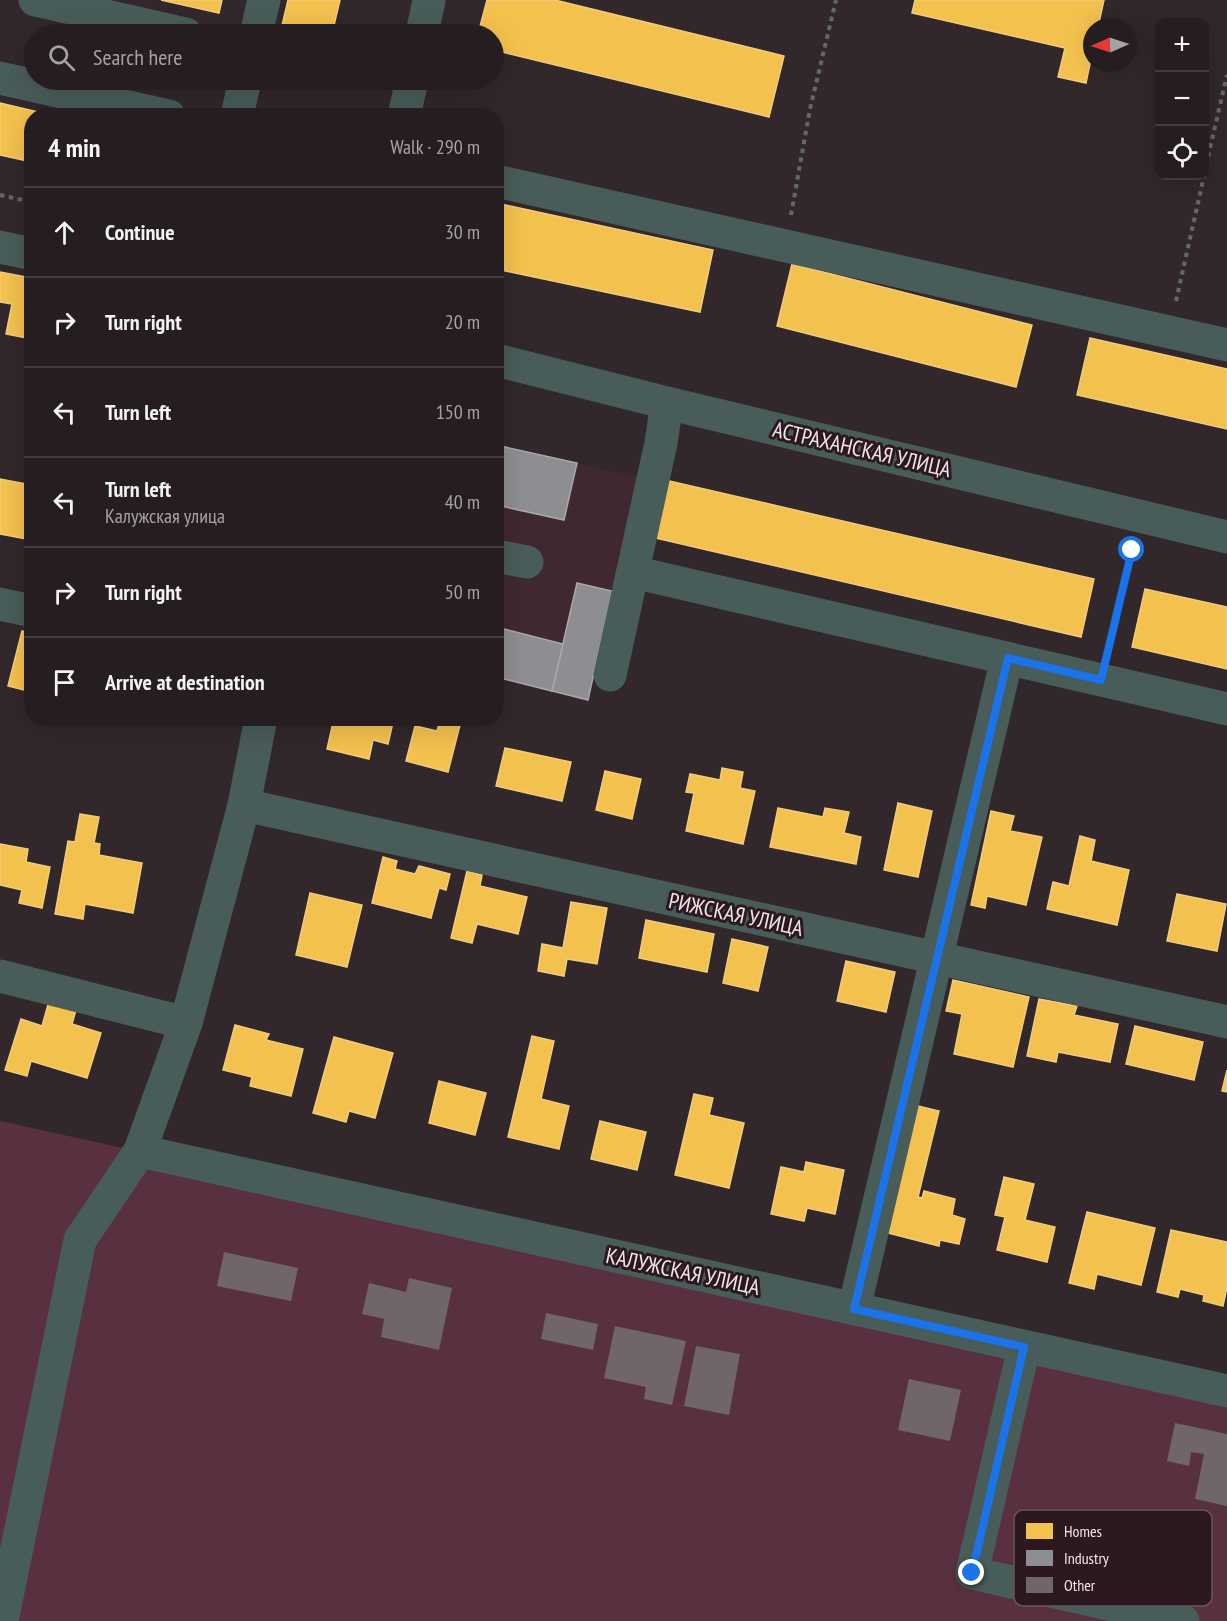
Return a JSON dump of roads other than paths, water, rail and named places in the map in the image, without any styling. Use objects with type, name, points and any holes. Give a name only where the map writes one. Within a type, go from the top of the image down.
[{"type":"street","points":[[35,0],[142,24]]},
{"type":"street","points":[[258,24],[264,0]]},
{"type":"street","points":[[424,24],[429,0]]},
{"type":"street","points":[[0,78],[24,83]]},
{"type":"street","points":[[53,90],[133,108]]},
{"type":"street","points":[[239,108],[243,90]]},
{"type":"street","points":[[406,108],[410,90]]},
{"type":"street","points":[[504,183],[1227,345]]},
{"type":"street","points":[[0,247],[24,252]]},
{"type":"street","name":"АСТРАХАНСКАЯ УЛИЦА","points":[[504,362],[1227,537]]},
{"type":"street","points":[[610,675],[661,443],[667,403]]},
{"type":"street","points":[[633,572],[1227,709]]},
{"type":"street","points":[[0,604],[24,609]]},
{"type":"street","points":[[854,1309],[1008,658]]},
{"type":"street","points":[[2,1621],[80,1240],[140,1151],[186,1023],[244,805],[259,726]]},
{"type":"street","name":"РИЖСКАЯ УЛИЦА","points":[[244,805],[1227,1022]]},
{"type":"street","points":[[0,976],[186,1023]]},
{"type":"street","name":"КАЛУЖСКАЯ УЛИЦА","points":[[140,1151],[1227,1391]]},
{"type":"street","points":[[1014,1583],[972,1573],[1024,1347]]},
{"type":"street","points":[[1117,1606],[1183,1621]]}]
